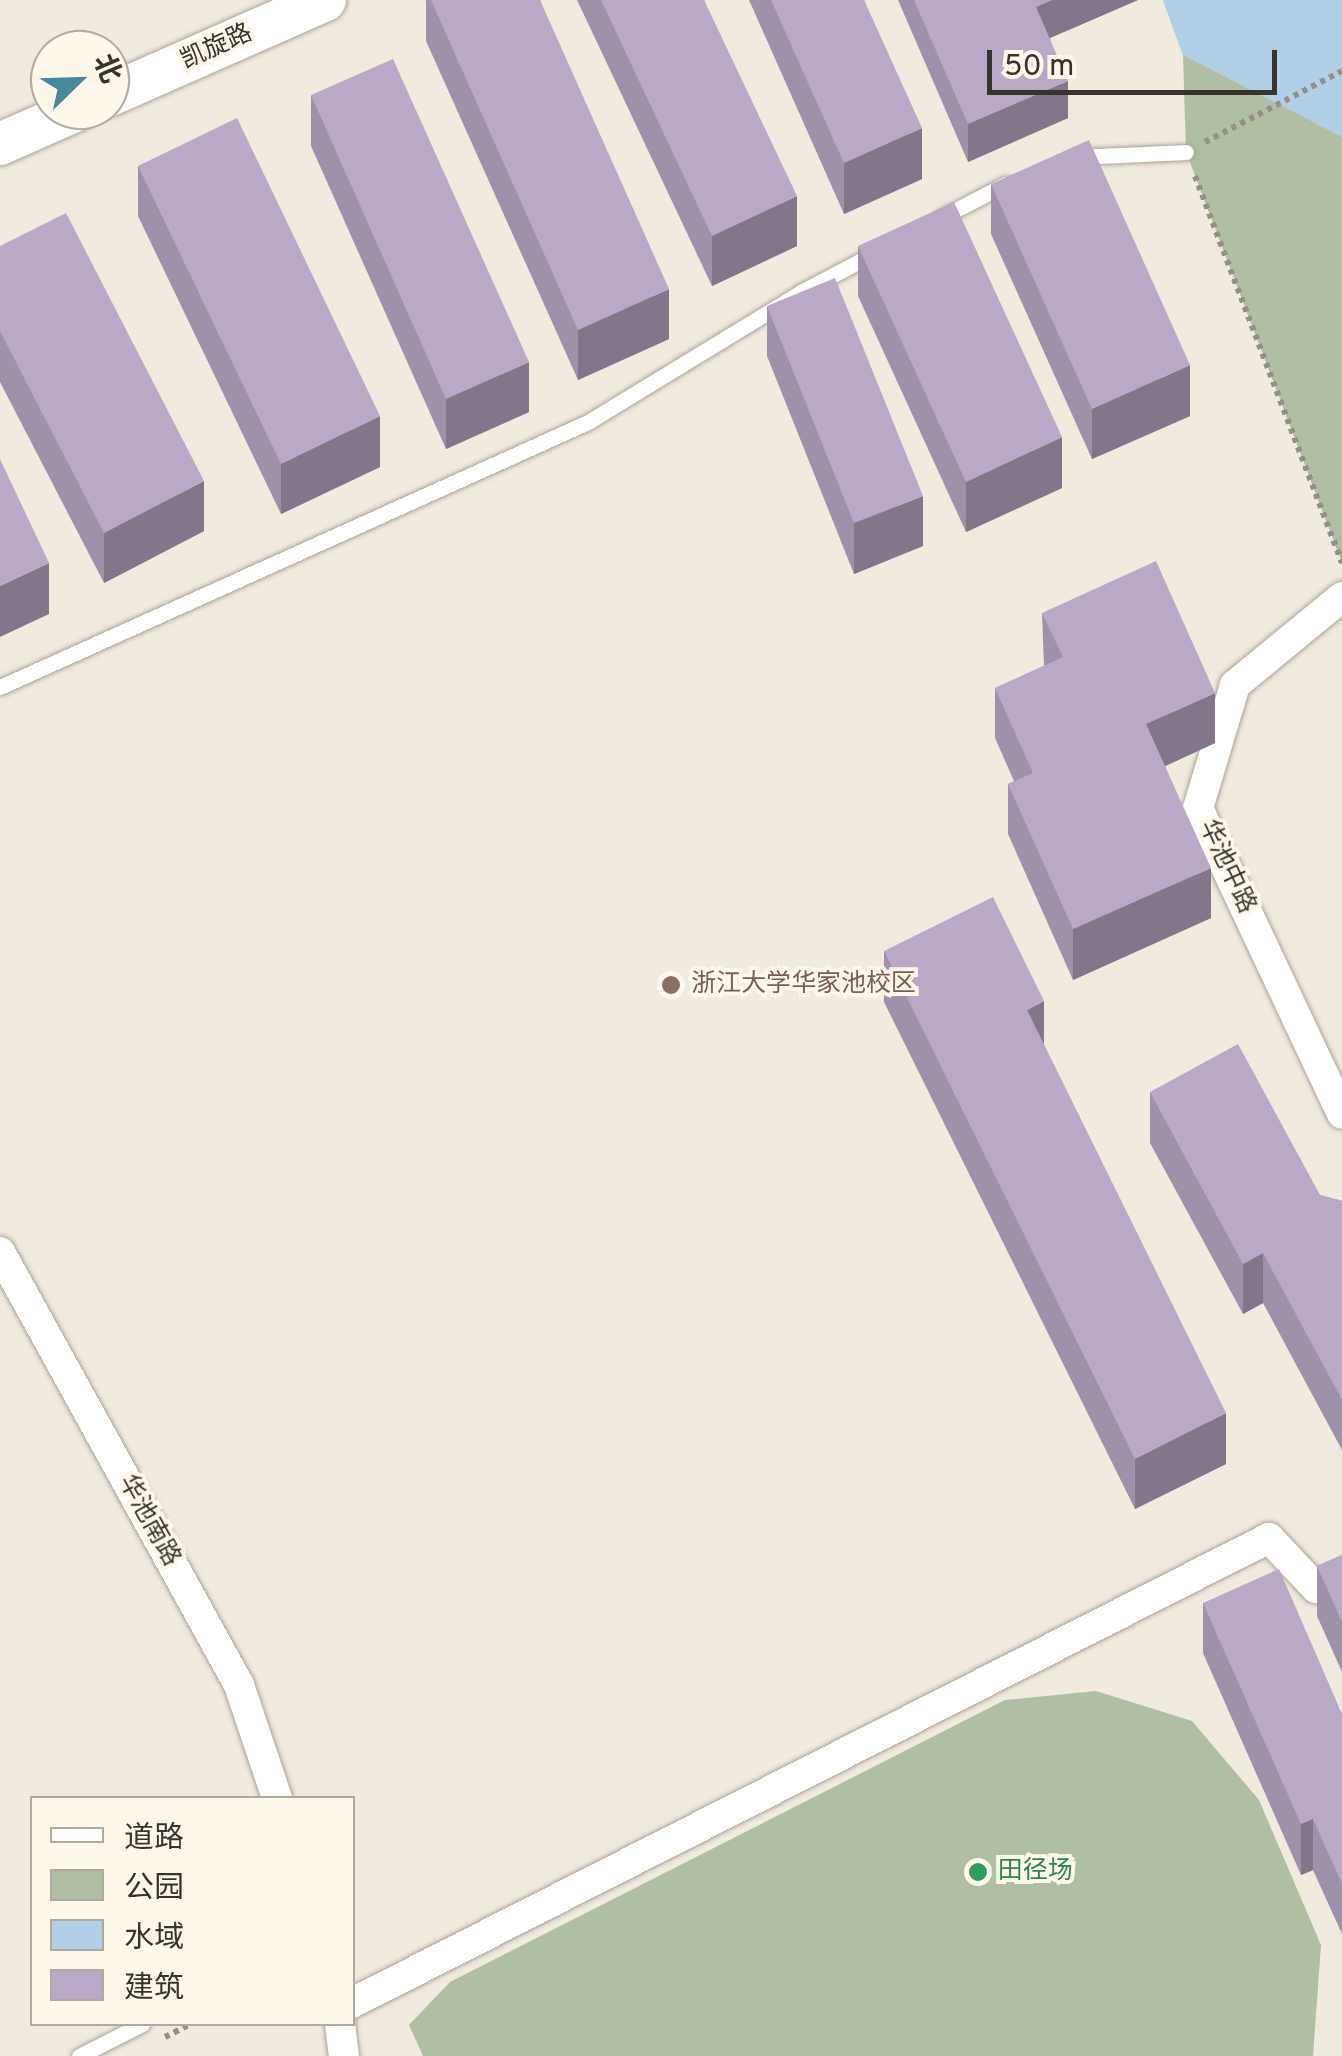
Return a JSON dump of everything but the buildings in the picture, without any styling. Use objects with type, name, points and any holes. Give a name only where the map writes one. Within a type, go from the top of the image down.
[{"type":"main road","name":"凯旋路","points":[[130,87],[324,0]]},
{"type":"main road","points":[[0,144],[32,130]]},
{"type":"street","name":"华池中路","points":[[1342,596],[1235,685],[1198,808],[1342,1114]]},
{"type":"street","name":"华池南路","points":[[0,1252],[239,1685],[276,1796]]},
{"type":"street","points":[[355,2001],[1270,1538],[1316,1588],[1342,1576]]},
{"type":"street","points":[[340,2026],[344,2056]]},
{"type":"lane","points":[[1055,158],[1186,152]]},
{"type":"lane","points":[[919,230],[1021,176]]},
{"type":"lane","points":[[0,687],[588,422],[800,292],[885,247]]},
{"type":"lane","points":[[79,2056],[138,2026]]},
{"type":"path","points":[[1342,71],[1186,152],[1342,563]]},
{"type":"green space","points":[[1163,0],[1342,0],[1342,563],[1186,152],[1183,55]]},
{"type":"green space","name":"田径场","points":[[1096,1691],[1192,1721],[1259,1800],[1321,1945],[1313,2056],[423,2056],[409,2025],[450,1982],[1005,1700]]},
{"type":"water","points":[[1163,0],[1342,0],[1342,137],[1183,55]]},
{"type":"place","name":"浙江大学华家池校区","points":[[671,985]]},
{"type":"place","name":"田径场","points":[[978,1872]]}]
